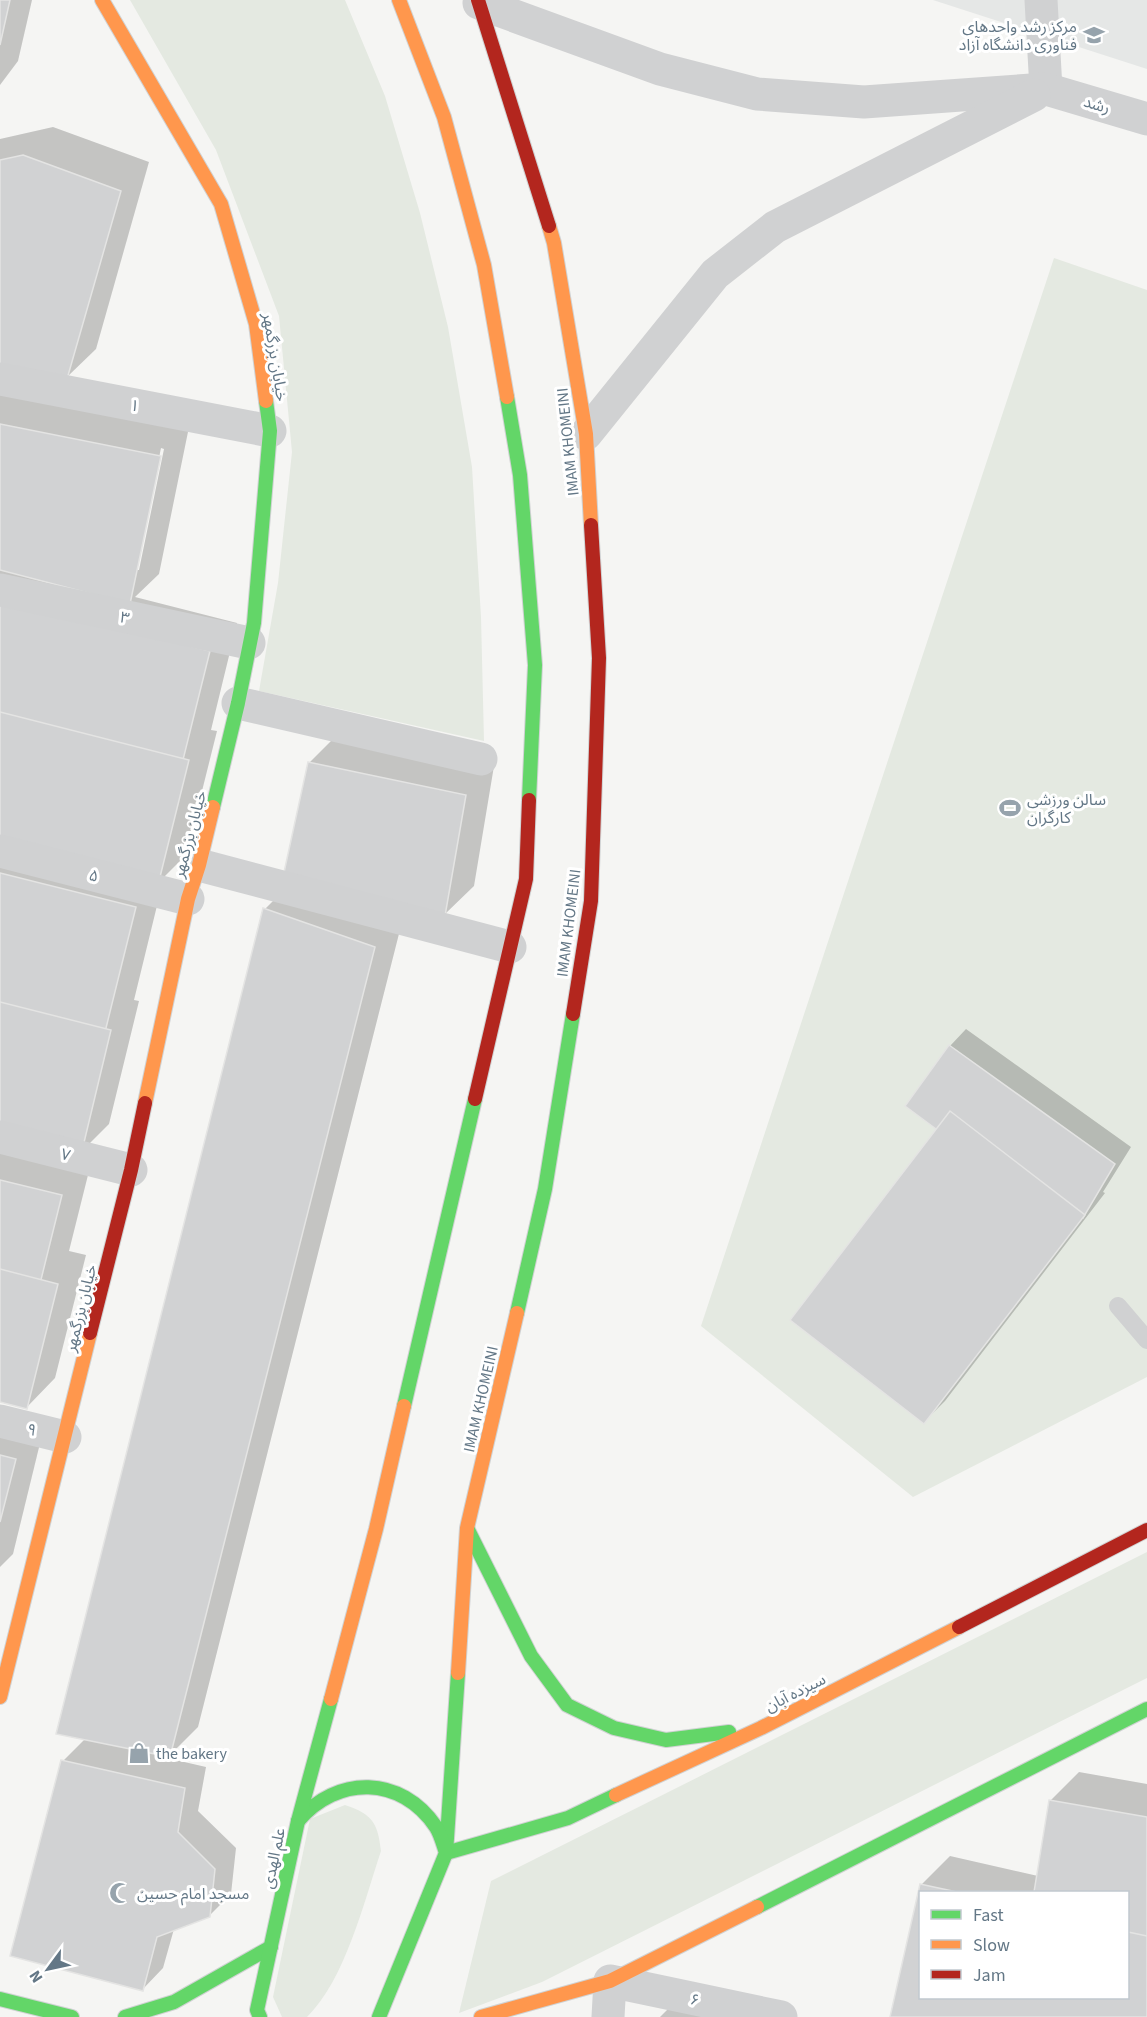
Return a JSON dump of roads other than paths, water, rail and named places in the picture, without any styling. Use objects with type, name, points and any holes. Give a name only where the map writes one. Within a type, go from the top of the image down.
[{"type":"main road","name":"خیابان بزرگمهر","points":[[1,1691],[131,1170],[188,899],[200,865],[238,703],[254,623],[270,431],[256,324],[220,204],[102,0]]},
{"type":"main road","points":[[298,1821],[376,1529],[526,879],[534,665],[519,475],[484,266],[444,117],[399,0]]},
{"type":"main road","name":"IMAM KHOMEINI","points":[[446,1853],[467,1528],[545,1189],[591,901],[599,658],[586,434],[554,243],[479,2]]},
{"type":"main road","points":[[467,1528],[531,1656],[567,1705],[614,1728],[666,1740],[761,1728]]},
{"type":"main road","name":"سیزده آبان","points":[[446,1853],[568,1818],[761,1728],[1147,1530]]},
{"type":"main road","points":[[481,2017],[610,1981],[1142,1720]]},
{"type":"main road","name":"علم الهدی","points":[[256,2015],[298,1821],[317,1801],[342,1788],[369,1785],[396,1791],[419,1806],[436,1827],[446,1853]]},
{"type":"main road","points":[[379,2017],[446,1853]]},
{"type":"main road","points":[[124,2017],[174,2002],[271,1947]]},
{"type":"main road","points":[[0,2000],[72,2017]]},
{"type":"street","points":[[1041,0],[1047,89]]},
{"type":"street","points":[[479,2],[660,69],[757,93],[864,102],[1047,89]]},
{"type":"street","points":[[586,434],[715,274],[775,227],[1047,89]]},
{"type":"street","name":"رشد","points":[[1047,89],[1147,119]]},
{"type":"street","name":"۱","points":[[0,379],[270,431]]},
{"type":"street","name":"۳","points":[[0,590],[249,643]]},
{"type":"street","points":[[238,703],[481,759]]},
{"type":"street","name":"۵","points":[[0,851],[188,899]]},
{"type":"street","points":[[200,865],[510,947]]},
{"type":"street","name":"۷","points":[[0,1137],[131,1170]]},
{"type":"street","name":"۹","points":[[0,1421],[65,1437]]},
{"type":"street","points":[[608,2017],[610,1981]]},
{"type":"street","name":"۶","points":[[610,1981],[782,2017]]},
{"type":"lane","points":[[1119,1306],[1147,1340]]},
{"type":"place","name":"مرکز رشد واحدهای فناوری دانشگاه آزاد","points":[[1094,35]]},
{"type":"place","name":"سالن ورزشی کارگران","points":[[1010,808]]},
{"type":"place","name":"the bakery","points":[[139,1753]]},
{"type":"place","name":"مسجد امام حسین","points":[[120,1893]]}]
